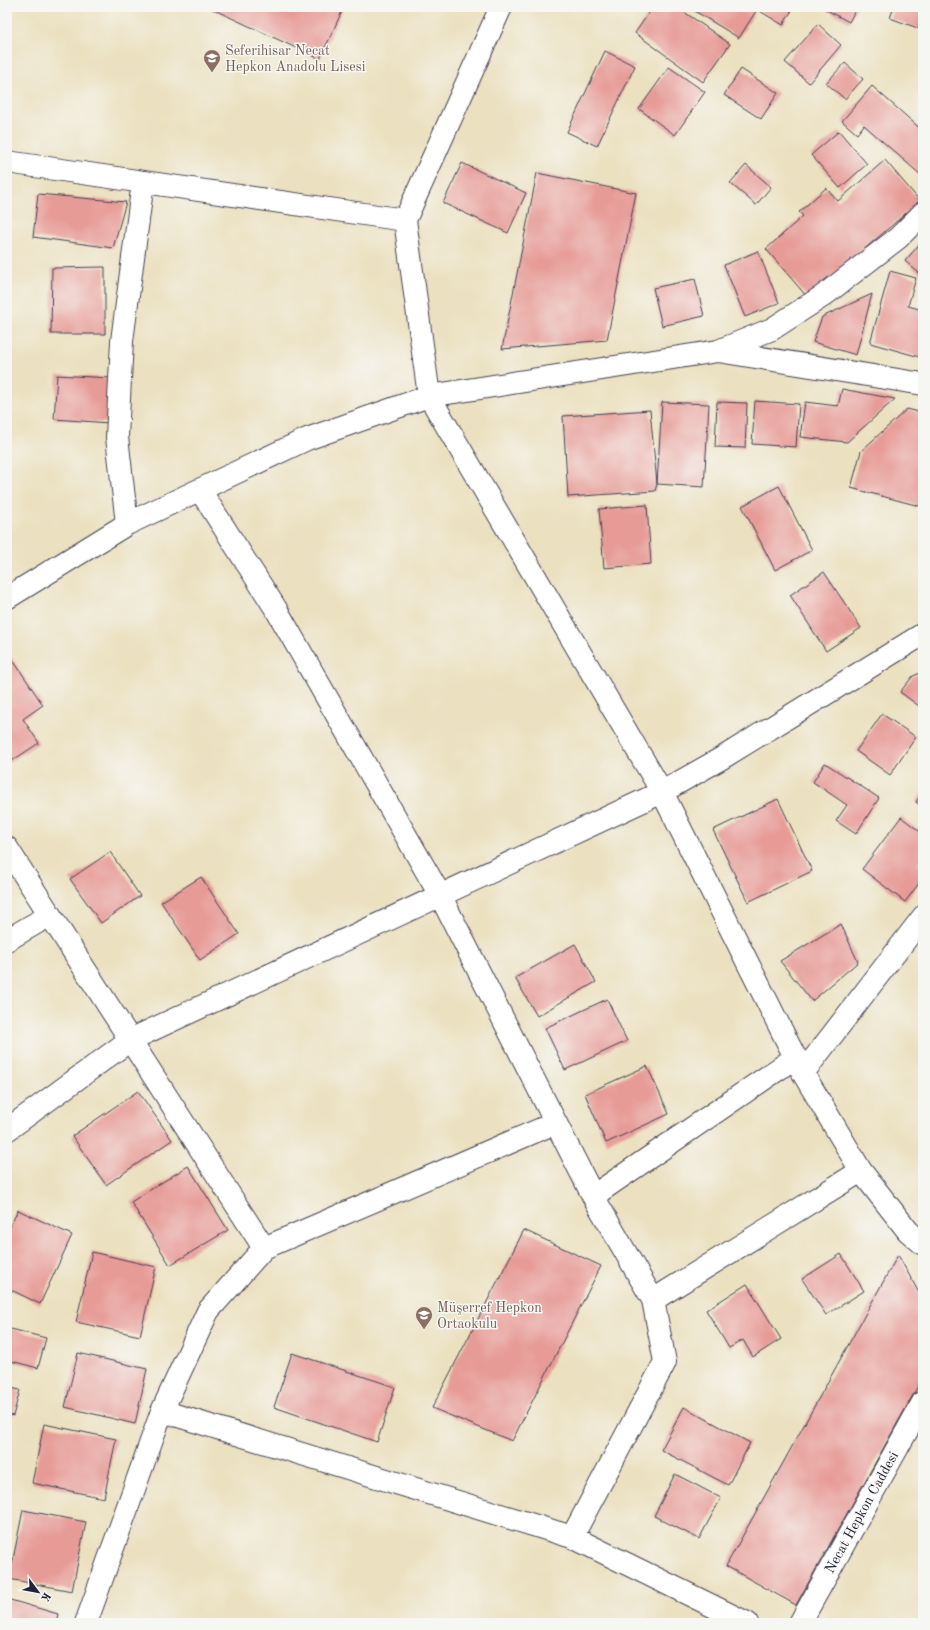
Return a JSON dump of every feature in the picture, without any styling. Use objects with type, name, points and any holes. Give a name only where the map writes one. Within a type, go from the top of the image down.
[{"type":"street","points":[[501,7],[405,220],[429,396],[662,792],[800,1065],[861,1171],[908,1231],[923,1244]]},
{"type":"street","points":[[7,162],[405,220]]},
{"type":"street","points":[[127,524],[116,437],[122,341],[143,182]]},
{"type":"street","points":[[7,598],[127,524],[307,439],[429,396],[718,351],[772,329],[823,296],[898,238],[923,213]]},
{"type":"street","points":[[718,351],[923,384]]},
{"type":"street","points":[[200,490],[276,609],[440,895],[593,1196],[653,1300],[665,1362],[572,1536]]},
{"type":"street","points":[[7,1130],[130,1040],[662,792],[722,758],[923,634]]},
{"type":"street","points":[[7,848],[264,1248]]},
{"type":"street","points":[[7,940],[50,915]]},
{"type":"street","points":[[593,1196],[800,1065],[923,918]]},
{"type":"street","points":[[86,1623],[162,1411],[208,1311],[264,1248],[555,1123]]},
{"type":"street","points":[[653,1300],[861,1171]]},
{"type":"street","name":"Necat Hepkon Caddesi","points":[[800,1623],[923,1402]]},
{"type":"street","points":[[162,1411],[572,1536],[747,1623]]},
{"type":"building","points":[[208,7],[344,7],[320,59]]},
{"type":"building","points":[[653,7],[677,7],[730,44],[703,82],[635,33]]},
{"type":"building","points":[[688,7],[750,7],[756,11],[739,38]]},
{"type":"building","points":[[753,7],[794,7],[783,25]]},
{"type":"building","points":[[821,7],[857,7],[849,22]]},
{"type":"building","points":[[894,7],[923,7],[923,30],[890,18]]},
{"type":"building","points":[[818,24],[841,45],[809,83],[785,62]]},
{"type":"building","points":[[605,51],[635,66],[597,146],[567,132]]},
{"type":"building","points":[[845,63],[863,79],[845,99],[826,83]]},
{"type":"building","points":[[669,67],[705,92],[675,135],[639,109]]},
{"type":"building","points":[[741,69],[778,93],[761,119],[724,95]]},
{"type":"building","points":[[872,86],[923,131],[923,177],[864,125],[857,134],[842,121]]},
{"type":"building","points":[[839,131],[867,164],[840,188],[811,155]]},
{"type":"building","points":[[885,160],[920,201],[808,298],[766,249],[803,216],[799,212],[826,188],[838,201]]},
{"type":"building","points":[[462,163],[526,193],[508,233],[443,203]]},
{"type":"building","points":[[746,165],[771,187],[756,205],[730,183]]},
{"type":"building","points":[[537,173],[636,193],[607,340],[502,349]]},
{"type":"building","points":[[38,194],[126,202],[113,248],[33,237]]},
{"type":"building","points":[[923,240],[923,270],[920,274],[905,261]]},
{"type":"building","points":[[758,251],[779,303],[745,317],[724,265]]},
{"type":"building","points":[[105,267],[105,334],[51,334],[52,268]]},
{"type":"building","points":[[890,271],[916,278],[908,306],[923,310],[923,358],[870,343]]},
{"type":"building","points":[[695,279],[704,316],[662,326],[653,288]]},
{"type":"building","points":[[872,294],[856,355],[813,342],[822,317]]},
{"type":"building","points":[[57,375],[111,378],[109,423],[54,419]]},
{"type":"building","points":[[842,389],[895,399],[847,442],[800,437],[805,402],[838,406]]},
{"type":"building","points":[[755,401],[799,404],[796,447],[752,444]]},
{"type":"building","points":[[662,402],[709,404],[704,487],[657,484]]},
{"type":"building","points":[[717,402],[747,403],[745,448],[715,447]]},
{"type":"building","points":[[907,409],[923,413],[923,507],[851,488],[861,451]]},
{"type":"building","points":[[650,410],[657,484],[655,491],[568,497],[563,416]]},
{"type":"building","points":[[779,486],[812,550],[775,570],[742,506]]},
{"type":"building","points":[[647,505],[651,564],[604,568],[599,509]]},
{"type":"building","points":[[824,572],[861,628],[826,651],[790,595]]},
{"type":"building","points":[[7,651],[43,705],[23,719],[39,743],[7,764]]},
{"type":"building","points":[[923,672],[923,709],[900,692],[913,676]]},
{"type":"building","points":[[882,714],[916,737],[890,775],[856,751]]},
{"type":"building","points":[[825,763],[879,798],[856,834],[836,821],[847,805],[813,782]]},
{"type":"building","points":[[923,792],[923,807],[916,802]]},
{"type":"building","points":[[778,799],[812,871],[748,902],[713,830]]},
{"type":"building","points":[[901,817],[923,834],[923,857],[918,864],[923,868],[923,878],[905,902],[862,869]]},
{"type":"building","points":[[110,852],[140,896],[101,923],[70,879]]},
{"type":"building","points":[[201,877],[239,934],[200,960],[161,902]]},
{"type":"building","points":[[841,924],[858,962],[812,1001],[780,961]]},
{"type":"building","points":[[575,944],[596,982],[537,1016],[515,978]]},
{"type":"building","points":[[607,999],[627,1041],[565,1070],[545,1028]]},
{"type":"building","points":[[647,1066],[669,1114],[606,1143],[585,1094]]},
{"type":"building","points":[[138,1091],[172,1140],[106,1185],[72,1136]]},
{"type":"building","points":[[188,1166],[228,1230],[170,1265],[131,1202]]},
{"type":"building","points":[[18,1210],[72,1235],[40,1304],[7,1288],[7,1233]]},
{"type":"building","points":[[524,1230],[601,1266],[512,1441],[432,1408]]},
{"type":"building","points":[[92,1252],[156,1267],[140,1336],[76,1322]]},
{"type":"building","points":[[841,1254],[864,1291],[826,1315],[802,1279]]},
{"type":"building","points":[[898,1255],[923,1300],[923,1377],[796,1605],[726,1566]]},
{"type":"building","points":[[747,1284],[781,1339],[753,1357],[743,1340],[729,1348],[706,1310]]},
{"type":"building","points":[[7,1328],[46,1338],[38,1368],[7,1360]]},
{"type":"building","points":[[78,1353],[147,1369],[135,1424],[65,1407]]},
{"type":"building","points":[[292,1353],[395,1387],[377,1442],[274,1407]]},
{"type":"building","points":[[7,1387],[20,1390],[13,1416],[7,1414]]},
{"type":"building","points":[[684,1407],[750,1443],[728,1485],[661,1450]]},
{"type":"building","points":[[44,1424],[116,1439],[104,1498],[32,1483]]},
{"type":"building","points":[[675,1474],[721,1498],[699,1539],[654,1516]]},
{"type":"building","points":[[23,1510],[86,1522],[72,1591],[9,1579]]},
{"type":"building","points":[[7,1599],[58,1614],[56,1623],[7,1623]]},
{"type":"place","name":"Seferihisar Necat Hepkon Anadolu Lisesi","points":[[212,73]]},
{"type":"place","name":"Müşerref Hepkon Ortaokulu","points":[[424,1330]]}]
